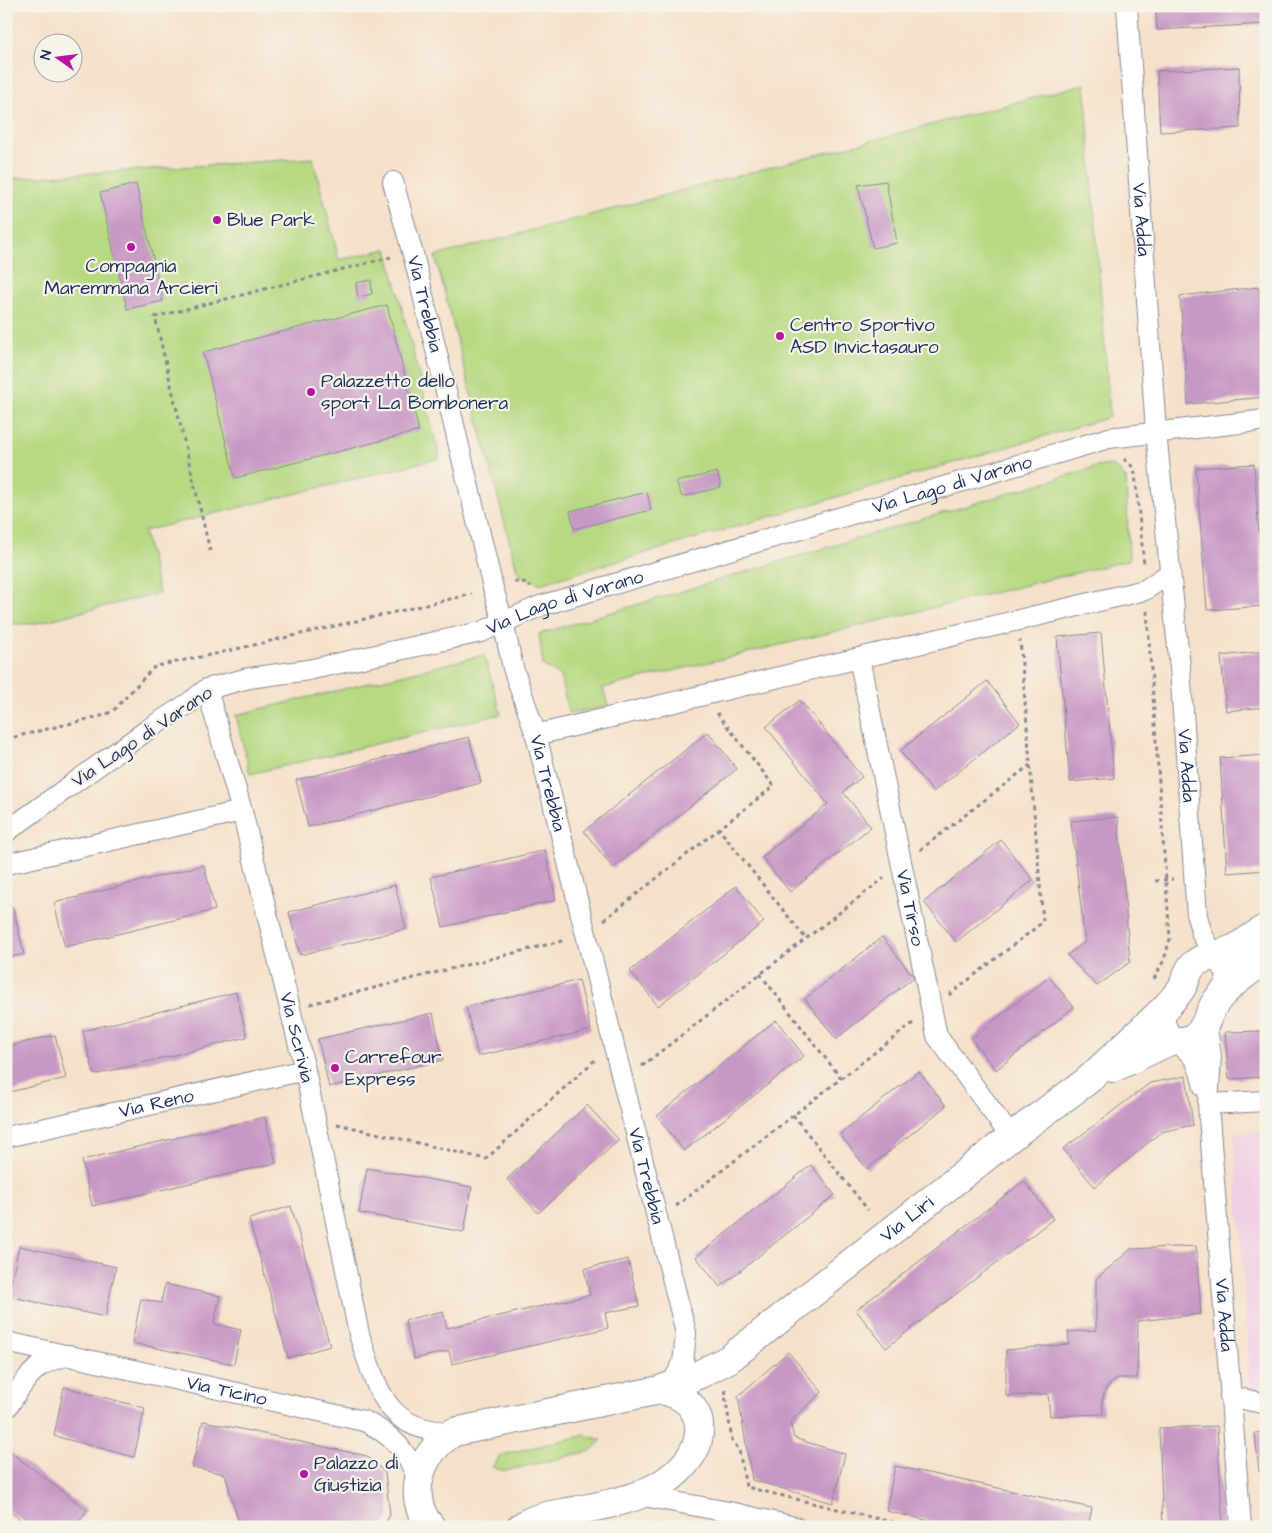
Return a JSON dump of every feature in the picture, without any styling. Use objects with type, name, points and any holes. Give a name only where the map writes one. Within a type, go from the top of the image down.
[{"type":"main road","name":"Via Liri","points":[[454,1432],[666,1387],[729,1359],[1011,1137],[1087,1081],[1162,1011],[1180,991],[1194,964],[1199,960],[1236,948],[1266,928]]},
{"type":"main road","name":"Via Liri","points":[[1087,1081],[1172,1040],[1189,1040],[1197,1035],[1204,1028],[1212,1006],[1228,988],[1231,975],[1226,963],[1214,956]]},
{"type":"main road","name":"Via Liri","points":[[1223,993],[1266,960]]},
{"type":"main road","points":[[1162,1011],[1161,1025],[1172,1040]]},
{"type":"main road","name":"Via Liri","points":[[521,1527],[541,1518],[594,1507],[638,1495],[665,1483],[688,1461],[696,1446],[707,1393],[712,1382],[729,1359]]},
{"type":"main road","points":[[666,1387],[690,1405],[700,1427]]},
{"type":"main road","points":[[426,1523],[419,1502],[418,1483],[421,1473],[429,1455],[444,1438],[454,1432]]},
{"type":"street","name":"Via Adda","points":[[1127,6],[1156,432],[1180,668],[1197,916],[1202,934],[1214,956]]},
{"type":"street","name":"Via Trebbia","points":[[393,182],[412,252],[513,668],[536,735],[686,1333],[683,1363],[679,1372],[666,1387]]},
{"type":"street","name":"Via Lago di Varano","points":[[6,832],[150,728],[189,703],[206,689],[249,678],[308,670],[481,632],[540,606],[1104,440],[1156,432],[1266,420]]},
{"type":"street","points":[[536,735],[1146,590],[1170,573]]},
{"type":"street","name":"Via Tirso","points":[[859,658],[937,1036],[1011,1137]]},
{"type":"street","name":"Via Scrivia","points":[[206,689],[242,811],[305,1070],[359,1334],[377,1388],[391,1409],[412,1425],[426,1430],[454,1432]]},
{"type":"street","points":[[6,864],[242,811]]},
{"type":"street","name":"Via Adda","points":[[1207,1020],[1211,1056],[1208,1104]]},
{"type":"street","name":"Via Adda","points":[[1172,1040],[1187,1049],[1193,1056],[1202,1076],[1208,1104],[1241,1527]]},
{"type":"street","name":"Via Reno","points":[[6,1137],[305,1070]]},
{"type":"street","points":[[1208,1104],[1266,1101]]},
{"type":"street","name":"Via Ticino","points":[[6,1342],[364,1421],[390,1437],[408,1458],[418,1483]]},
{"type":"street","points":[[6,1409],[40,1366],[51,1360],[69,1355]]},
{"type":"street","points":[[349,1417],[357,1417],[366,1413],[372,1407],[377,1395],[377,1388]]},
{"type":"street","points":[[1230,1396],[1266,1404]]},
{"type":"street","points":[[638,1495],[736,1520],[795,1527]]},
{"type":"path","points":[[210,552],[155,317],[412,252]]},
{"type":"path","points":[[1125,459],[1132,466],[1135,473],[1146,590],[1170,939],[1164,960],[1152,984]]},
{"type":"path","points":[[702,695],[774,786],[719,829]]},
{"type":"path","points":[[623,1081],[1030,764]]},
{"type":"path","points":[[1155,881],[1166,880]]},
{"type":"path","points":[[760,974],[841,1078]]},
{"type":"path","points":[[315,1118],[486,1159],[613,1044]]},
{"type":"path","points":[[793,1115],[868,1210]]},
{"type":"path","points":[[727,1386],[725,1395],[732,1440],[739,1450],[746,1487],[912,1527]]},
{"type":"shaded area","points":[[1266,1130],[1266,1393],[1250,1389],[1234,1133]]},
{"type":"green space","name":"Centro Sportivo ASD Invictasauro","points":[[1085,84],[1110,417],[540,584],[518,574],[435,256]]},
{"type":"green space","points":[[313,158],[339,260],[387,249],[440,458],[144,531],[159,593],[33,624],[6,624],[6,179]]},
{"type":"green space","points":[[1110,465],[1119,470],[1126,479],[1129,560],[603,688],[608,706],[569,714],[560,676],[543,665],[539,634],[1096,467]]},
{"type":"green space","points":[[484,655],[501,714],[250,774],[236,715]]},
{"type":"green space","points":[[586,1435],[602,1440],[591,1451],[505,1471],[492,1467],[501,1455]]},
{"type":"green space","points":[[661,1520],[685,1527],[631,1527]]},
{"type":"building","points":[[1156,6],[1266,6],[1266,24],[1157,30]]},
{"type":"building","points":[[1239,67],[1240,128],[1160,132],[1157,71]]},
{"type":"building","points":[[886,181],[897,243],[873,248],[858,185]]},
{"type":"building","name":"Compagnia Maremmana Arcieri","points":[[136,184],[163,301],[127,309],[100,193]]},
{"type":"building","points":[[371,280],[372,294],[358,297],[356,283]]},
{"type":"building","points":[[1259,287],[1266,397],[1188,404],[1180,296]]},
{"type":"building","name":"Palazzetto dello sport La Bombonera","points":[[387,305],[419,431],[235,478],[203,352]]},
{"type":"building","points":[[1254,464],[1264,606],[1207,610],[1196,468]]},
{"type":"building","points":[[717,472],[721,487],[682,497],[676,482]]},
{"type":"building","points":[[647,492],[651,510],[574,529],[570,511]]},
{"type":"building","points":[[1101,633],[1114,778],[1070,782],[1057,637]]},
{"type":"building","points":[[1266,651],[1266,707],[1226,711],[1221,656]]},
{"type":"building","points":[[987,681],[1020,723],[933,792],[900,751]]},
{"type":"building","points":[[800,700],[862,777],[843,792],[871,827],[790,892],[762,857],[828,804],[766,727]]},
{"type":"building","points":[[708,732],[737,769],[613,868],[584,831]]},
{"type":"building","points":[[469,737],[481,783],[308,827],[296,780]]},
{"type":"building","points":[[1266,755],[1266,870],[1227,873],[1220,758]]},
{"type":"building","points":[[1118,817],[1130,962],[1097,986],[1067,955],[1085,942],[1071,821]]},
{"type":"building","points":[[1001,840],[1033,880],[956,942],[924,902]]},
{"type":"building","points":[[545,850],[556,900],[443,927],[431,877]]},
{"type":"building","points":[[204,865],[215,910],[65,947],[54,903]]},
{"type":"building","points":[[395,885],[406,929],[300,955],[289,912]]},
{"type":"building","points":[[736,886],[764,922],[658,1006],[630,971]]},
{"type":"building","points":[[13,907],[24,954],[6,958],[6,909]]},
{"type":"building","points":[[882,937],[914,977],[836,1039],[805,999]]},
{"type":"building","points":[[1049,977],[1074,1007],[996,1070],[971,1039]]},
{"type":"building","points":[[579,980],[591,1030],[478,1056],[466,1007]]},
{"type":"building","points":[[236,992],[247,1037],[94,1075],[83,1031]]},
{"type":"building","points":[[433,1013],[443,1060],[329,1087],[318,1039]]},
{"type":"building","points":[[776,1020],[804,1056],[684,1151],[657,1116]]},
{"type":"building","points":[[1266,1031],[1266,1077],[1229,1079],[1225,1032]]},
{"type":"building","points":[[6,1032],[10,1046],[55,1035],[66,1078],[6,1093]]},
{"type":"building","points":[[919,1071],[946,1106],[867,1169],[840,1134]]},
{"type":"building","points":[[1186,1076],[1193,1125],[1161,1132],[1095,1187],[1063,1149],[1150,1083]]},
{"type":"building","points":[[587,1105],[619,1140],[538,1213],[507,1179]]},
{"type":"building","points":[[265,1117],[276,1163],[92,1206],[82,1160]]},
{"type":"building","points":[[811,1165],[835,1195],[720,1287],[696,1257]]},
{"type":"building","points":[[367,1168],[472,1187],[464,1232],[359,1213]]},
{"type":"building","points":[[1024,1181],[1053,1219],[886,1348],[856,1310]]},
{"type":"building","points":[[291,1206],[330,1346],[288,1358],[249,1219]]},
{"type":"building","points":[[19,1246],[116,1267],[105,1317],[8,1296]]},
{"type":"building","points":[[1196,1246],[1201,1314],[1138,1321],[1137,1378],[1118,1378],[1107,1387],[1102,1400],[1103,1414],[1050,1416],[1048,1394],[1006,1396],[1006,1350],[1069,1344],[1068,1332],[1096,1330],[1096,1279],[1131,1249]]},
{"type":"building","points":[[628,1259],[639,1306],[605,1313],[608,1328],[452,1364],[449,1351],[414,1359],[405,1320],[443,1311],[447,1328],[590,1295],[584,1269]]},
{"type":"building","points":[[165,1284],[220,1296],[214,1324],[241,1330],[234,1364],[132,1343],[141,1299],[161,1303]]},
{"type":"building","points":[[788,1352],[822,1392],[790,1422],[794,1438],[845,1454],[833,1503],[752,1480],[738,1396]]},
{"type":"building","points":[[64,1387],[145,1408],[134,1457],[54,1436]]},
{"type":"building","name":"Palazzo di Giustizia","points":[[203,1421],[367,1456],[385,1473],[390,1515],[383,1527],[240,1527],[225,1474],[192,1467]]},
{"type":"building","points":[[1217,1426],[1223,1527],[1163,1527],[1159,1428]]},
{"type":"building","points":[[1266,1432],[1266,1471],[1259,1471],[1255,1433]]},
{"type":"building","points":[[9,1451],[87,1510],[75,1527],[31,1527],[6,1509],[6,1456]]},
{"type":"building","points":[[895,1466],[1092,1508],[1088,1527],[956,1527],[886,1511]]},
{"type":"building","points":[[1262,1505],[1266,1505],[1266,1527],[1264,1527]]},
{"type":"place","name":"Blue Park","points":[[217,220]]},
{"type":"place","name":"Compagnia Maremmana Arcieri","points":[[131,247]]},
{"type":"place","name":"Centro Sportivo ASD Invictasauro","points":[[780,336]]},
{"type":"place","name":"Palazzetto dello sport La Bombonera","points":[[311,392]]},
{"type":"place","name":"Carrefour Express","points":[[335,1068]]},
{"type":"place","name":"Palazzo di Giustizia","points":[[304,1474]]}]
